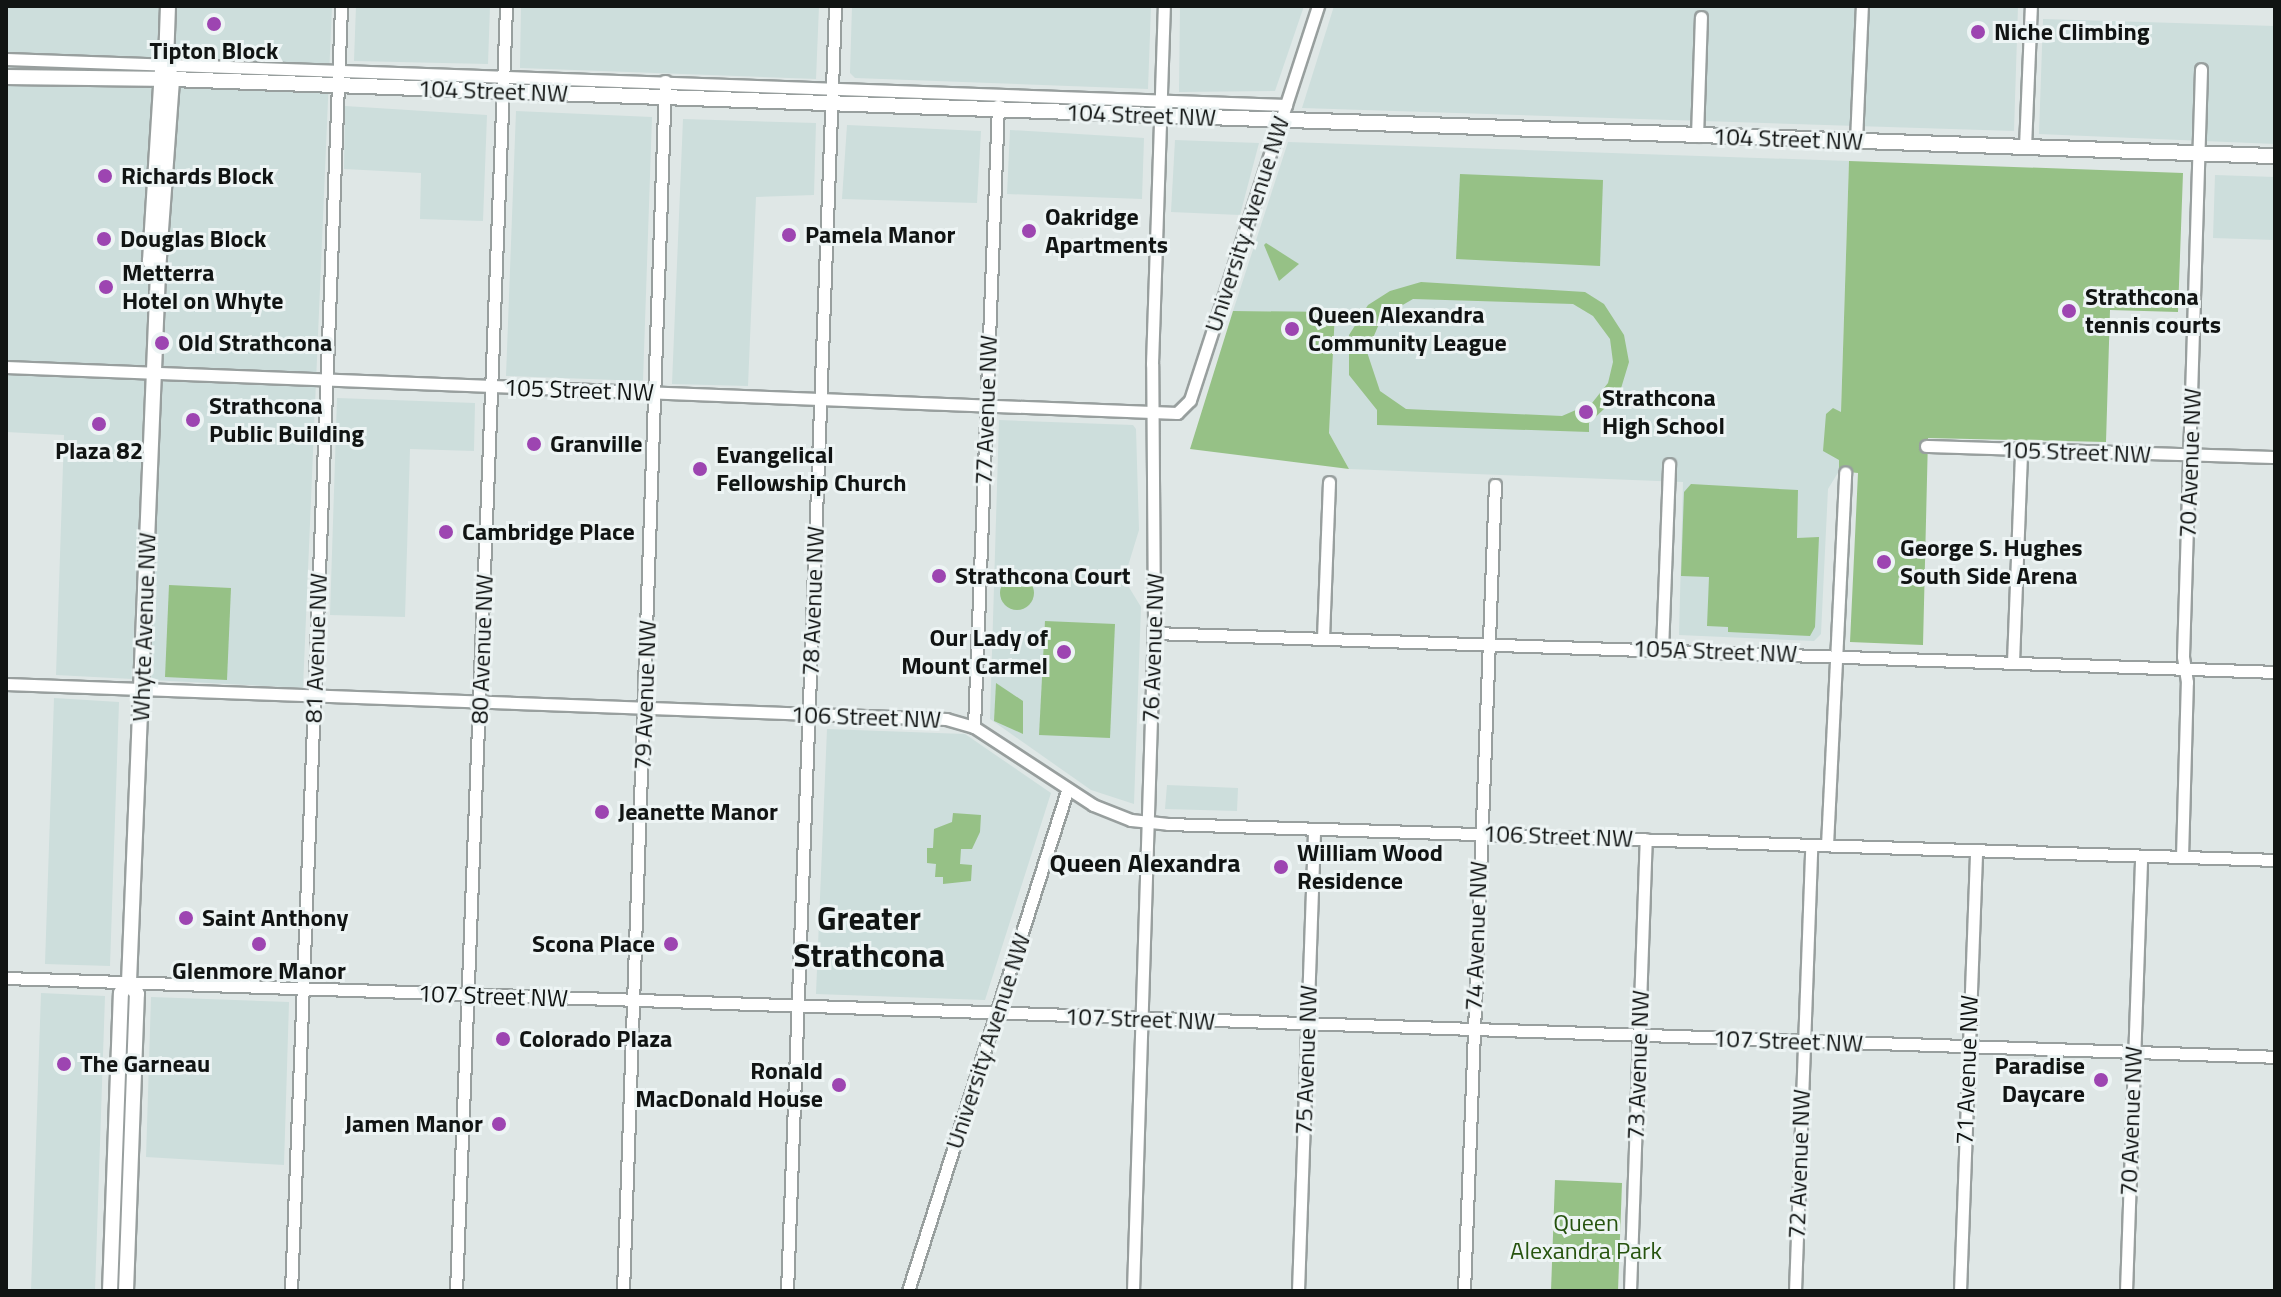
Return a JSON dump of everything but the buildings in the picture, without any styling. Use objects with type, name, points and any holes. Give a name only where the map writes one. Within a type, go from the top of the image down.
[{"type":"main road","name":"Whyte Avenue NW","points":[[110,1291],[121,993],[129,982],[158,271],[150,261],[168,6]]},
{"type":"main road","name":"104 Street NW","points":[[6,77],[338,78],[503,92],[2275,156]]},
{"type":"main road","name":"Whyte Avenue NW","points":[[126,1291],[137,994],[129,982]]},
{"type":"street","name":"81 Avenue NW","points":[[291,1291],[341,6]]},
{"type":"street","name":"80 Avenue NW","points":[[456,1291],[506,6]]},
{"type":"street","name":"78 Avenue NW","points":[[787,1291],[835,6]]},
{"type":"street","name":"76 Avenue NW","points":[[1133,1291],[1154,633],[1152,411],[1164,6]]},
{"type":"street","name":"University Avenue NW","points":[[1152,411],[1177,413],[1189,404],[1318,6]]},
{"type":"street","points":[[1856,141],[1862,6]]},
{"type":"street","points":[[2025,147],[2031,6]]},
{"type":"street","points":[[1697,136],[1701,17]]},
{"type":"street","name":"104 Street NW","points":[[6,59],[166,63],[338,78],[503,75],[1286,105]]},
{"type":"street","name":"70 Avenue NW","points":[[2182,857],[2190,455],[2202,154],[2201,69]]},
{"type":"street","name":"79 Avenue NW","points":[[623,1291],[668,98],[665,81]]},
{"type":"street","name":"77 Avenue NW","points":[[974,727],[998,93]]},
{"type":"street","name":"105 Street NW","points":[[6,367],[1152,411]]},
{"type":"street","name":"105 Street NW","points":[[1926,446],[2275,457]]},
{"type":"street","points":[[2013,662],[2021,449]]},
{"type":"street","points":[[1662,650],[1669,464]]},
{"type":"street","points":[[1827,845],[1845,472]]},
{"type":"street","points":[[1323,638],[1329,482]]},
{"type":"street","name":"74 Avenue NW","points":[[1464,1291],[1495,485]]},
{"type":"street","name":"105A Street NW","points":[[1154,633],[2275,672]]},
{"type":"street","name":"106 Street NW","points":[[6,684],[946,719],[974,727],[1067,791],[1106,810],[1148,822],[2275,860]]},
{"type":"street","name":"University Avenue NW","points":[[908,1291],[1067,791]]},
{"type":"street","name":"75 Avenue NW","points":[[1298,1291],[1314,829]]},
{"type":"street","name":"73 Avenue NW","points":[[1630,1291],[1646,839]]},
{"type":"street","name":"72 Avenue NW","points":[[1795,1291],[1811,845]]},
{"type":"street","name":"71 Avenue NW","points":[[1960,1291],[1976,850]]},
{"type":"street","name":"70 Avenue NW","points":[[2126,1291],[2141,856]]},
{"type":"street","name":"107 Street NW","points":[[6,978],[996,1015],[2275,1057]]},
{"type":"shaded area","name":"Old Strathcona","points":[[6,6],[332,6],[303,688],[56,675],[64,435],[6,432]]},
{"type":"shaded area","points":[[356,6],[490,6],[488,64],[354,61]]},
{"type":"shaded area","points":[[521,6],[819,6],[816,79],[520,68]]},
{"type":"shaded area","points":[[852,6],[1151,6],[1148,89],[855,78],[850,73]]},
{"type":"shaded area","points":[[1180,6],[1304,6],[1275,91],[1179,92]]},
{"type":"shaded area","points":[[1334,6],[2018,6],[2014,131],[1302,108]]},
{"type":"shaded area","points":[[2043,19],[2275,26],[2275,144],[2039,134]]},
{"type":"shaded area","points":[[345,106],[487,115],[483,221],[420,219],[421,173],[344,169]]},
{"type":"shaded area","points":[[516,111],[652,117],[643,381],[506,376]]},
{"type":"shaded area","points":[[683,119],[816,123],[814,195],[756,197],[748,386],[672,384]]},
{"type":"shaded area","points":[[847,125],[981,131],[977,203],[842,199]]},
{"type":"shaded area","points":[[1010,130],[1144,138],[1142,199],[1007,194]]},
{"type":"shaded area","points":[[1175,140],[1259,143],[1240,215],[1171,212]]},
{"type":"shaded area","name":"Strathcona High School","points":[[1288,142],[1849,161],[1839,471],[1828,489],[1821,634],[1814,641],[1679,635],[1683,482],[1349,469],[1329,433],[1335,313],[1233,311]]},
{"type":"shaded area","points":[[2215,175],[2275,177],[2275,240],[2213,238]]},
{"type":"shaded area","points":[[337,398],[475,403],[474,451],[410,449],[405,617],[330,615]]},
{"type":"shaded area","name":"Our Lady of Mount Carmel","points":[[999,420],[1133,425],[1136,429],[1139,530],[1124,579],[1141,607],[1134,804],[1091,790],[990,719]]},
{"type":"shaded area","points":[[54,698],[119,702],[110,966],[45,964]]},
{"type":"shaded area","points":[[827,729],[965,734],[1051,793],[985,1000],[816,994]]},
{"type":"shaded area","points":[[1167,785],[1238,788],[1237,811],[1165,809]]},
{"type":"shaded area","points":[[41,993],[105,996],[95,1291],[31,1291]]},
{"type":"shaded area","points":[[151,997],[289,1002],[284,1165],[146,1157]]},
{"type":"green space","points":[[1849,161],[2183,173],[2178,312],[2110,310],[2106,442],[1928,438],[1923,645],[1850,642],[1858,473],[1839,471],[1839,460],[1823,451],[1826,414],[1833,408],[1841,412]]},
{"type":"green space","points":[[1460,174],[1603,180],[1600,266],[1456,259]]},
{"type":"green space","points":[[1266,243],[1299,264],[1279,281],[1264,245]]},
{"type":"green space","points":[[1421,282],[1585,292],[1604,304],[1624,335],[1629,362],[1619,395],[1589,423],[1589,432],[1377,425],[1377,410],[1349,375],[1349,335],[1368,305],[1390,291]],"holes":[[[1413,299],[1573,304],[1593,316],[1610,339],[1613,362],[1608,383],[1592,403],[1562,416],[1406,409],[1380,391],[1367,352],[1382,317]]]},
{"type":"green space","points":[[1233,311],[1335,312],[1329,433],[1349,469],[1190,449]]},
{"type":"green space","points":[[1691,484],[1798,490],[1797,538],[1819,537],[1815,627],[1810,636],[1728,632],[1728,627],[1707,626],[1709,577],[1681,576],[1684,492]]},
{"type":"green space","points":[[1017,576],[1029,581],[1034,593],[1029,605],[1017,610],[1005,605],[1000,593],[1005,581]]},
{"type":"green space","points":[[169,585],[231,588],[227,680],[165,677]]},
{"type":"green space","points":[[1045,621],[1115,624],[1110,738],[1039,735]]},
{"type":"green space","points":[[996,683],[1023,701],[1023,734],[994,721]]},
{"type":"green space","points":[[953,813],[981,815],[980,832],[972,849],[961,849],[960,864],[972,865],[971,881],[943,884],[943,877],[935,877],[936,864],[927,863],[927,848],[933,848],[934,829],[952,822]]},
{"type":"green space","name":"Queen Alexandra Park","points":[[1555,1180],[1622,1183],[1618,1291],[1551,1291]]},
{"type":"place","name":"Tipton Block","points":[[214,24]]},
{"type":"place","name":"Niche Climbing","points":[[1978,32]]},
{"type":"place","name":"Richards Block","points":[[105,176]]},
{"type":"place","name":"Oakridge Apartments","points":[[1029,231]]},
{"type":"place","name":"Pamela Manor","points":[[789,235]]},
{"type":"place","name":"Douglas Block","points":[[104,239]]},
{"type":"place","name":"Metterra Hotel on Whyte","points":[[106,287]]},
{"type":"place","name":"Strathcona tennis courts","points":[[2069,311]]},
{"type":"place","name":"Queen Alexandra Community League","points":[[1292,329]]},
{"type":"place","name":"Old Strathcona","points":[[162,343]]},
{"type":"place","name":"Strathcona High School","points":[[1586,412]]},
{"type":"place","name":"Strathcona Public Building","points":[[193,420]]},
{"type":"place","name":"Plaza 82","points":[[99,424]]},
{"type":"place","name":"Granville","points":[[534,444]]},
{"type":"place","name":"Evangelical Fellowship Church","points":[[700,469]]},
{"type":"place","name":"Cambridge Place","points":[[446,532]]},
{"type":"place","name":"George S. Hughes South Side Arena","points":[[1884,562]]},
{"type":"place","name":"Strathcona Court","points":[[939,576]]},
{"type":"place","name":"Our Lady of Mount Carmel","points":[[1064,652]]},
{"type":"place","name":"Jeanette Manor","points":[[602,812]]},
{"type":"place","name":"William Wood Residence","points":[[1281,867]]},
{"type":"place","name":"Saint Anthony","points":[[186,918]]},
{"type":"place","name":"Glenmore Manor","points":[[259,944]]},
{"type":"place","name":"Scona Place","points":[[671,944]]},
{"type":"place","name":"Colorado Plaza","points":[[503,1039]]},
{"type":"place","name":"The Garneau","points":[[64,1064]]},
{"type":"place","name":"Paradise Daycare","points":[[2101,1080]]},
{"type":"place","name":"Ronald MacDonald House","points":[[839,1085]]},
{"type":"place","name":"Jamen Manor","points":[[499,1124]]},
{"type":"district","name":"Queen Alexandra","points":[[1145,863]]},
{"type":"district","name":"Greater Strathcona","points":[[869,938]]}]
